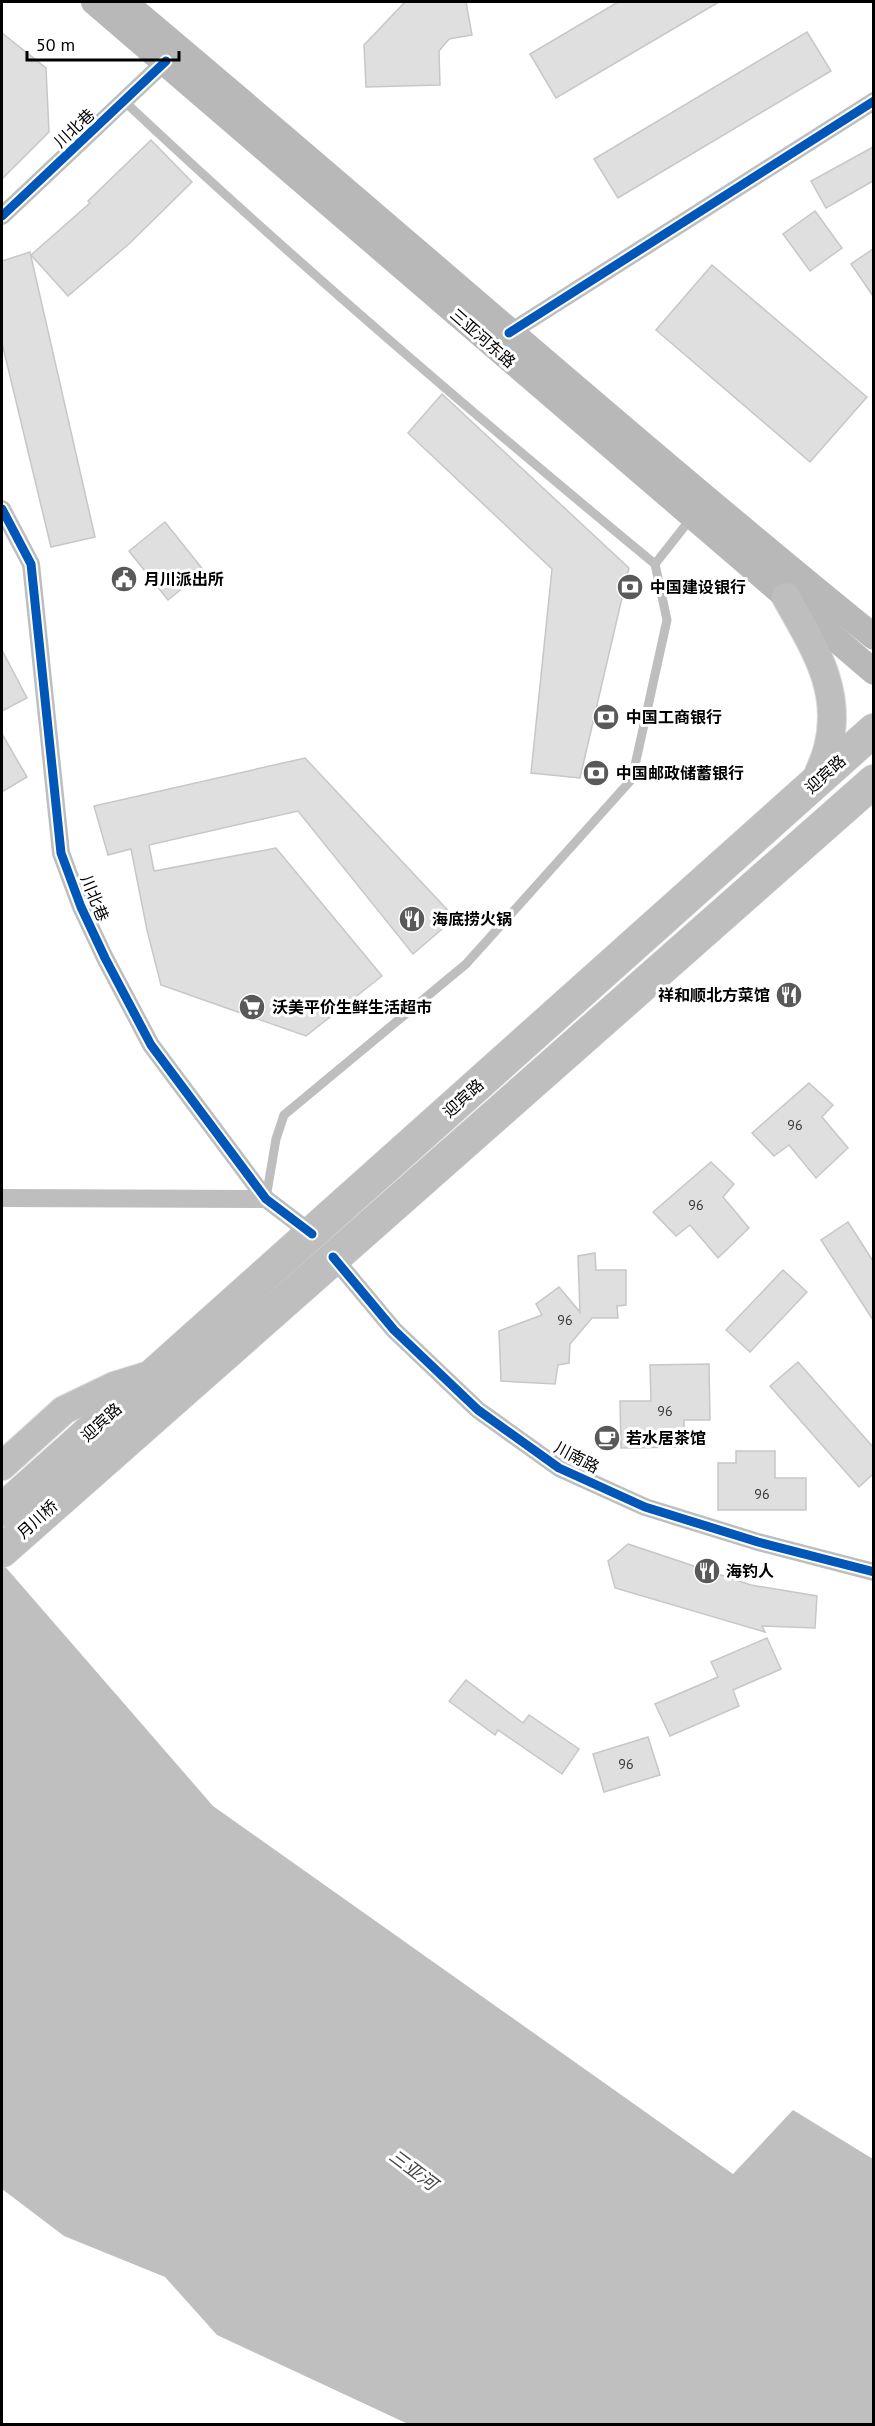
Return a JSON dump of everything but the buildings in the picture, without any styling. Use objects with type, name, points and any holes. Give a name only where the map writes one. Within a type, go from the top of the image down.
[{"type":"highway","name":"迎宾路","points":[[62,1476],[323,1245],[873,730]]},
{"type":"highway","name":"迎宾路","points":[[62,1476],[156,1373],[323,1245],[867,792]]},
{"type":"highway","name":"月川桥","points":[[2,1510],[62,1476]]},
{"type":"highway","name":"月川桥","points":[[2,1551],[62,1476]]},
{"type":"main road","name":"三亚河东路","points":[[94,2],[166,61],[873,672]]},
{"type":"main road","name":"三亚河东路","points":[[124,2],[291,141],[509,333],[873,637]]},
{"type":"main road","points":[[786,597],[820,659],[830,687],[832,713],[828,747],[815,783]]},
{"type":"main road","points":[[845,614],[873,620]]},
{"type":"main road","points":[[2,1466],[64,1410],[87,1397],[156,1373]]},
{"type":"street","name":"川北巷","points":[[2,216],[166,61]]},
{"type":"street","points":[[509,333],[873,101]]},
{"type":"street","name":"川北巷","points":[[2,508],[31,564],[61,853],[81,907],[151,1045],[266,1199],[323,1245]]},
{"type":"street","points":[[2,1198],[266,1199]]},
{"type":"street","name":"川南路","points":[[323,1245],[394,1330],[470,1402],[560,1468],[645,1507],[758,1542],[873,1572]]},
{"type":"lane","points":[[124,101],[212,184],[523,455],[655,564],[667,620],[632,779],[466,964],[284,1115],[276,1139],[266,1199]]},
{"type":"lane","points":[[655,564],[692,517]]},
{"type":"water","name":"三亚河","points":[[2,1563],[213,1806],[733,2174],[793,2110],[873,2159],[873,2424],[408,2424],[217,2335],[165,2277],[64,2236],[2,2189]]},
{"type":"cycle path","points":[[2,216],[166,61]]},
{"type":"cycle path","points":[[509,333],[874,101]]},
{"type":"cycle path","points":[[2,509],[31,564],[61,853],[81,907],[151,1045],[266,1199],[312,1234]]},
{"type":"cycle path","points":[[333,1257],[394,1330],[478,1410],[559,1468],[645,1507],[758,1542],[874,1572]]},
{"type":"place","name":"月川派出所","points":[[124,579]]},
{"type":"place","name":"中国建设银行","points":[[630,587]]},
{"type":"place","name":"中国工商银行","points":[[606,717]]},
{"type":"place","name":"中国邮政储蓄银行","points":[[596,773]]},
{"type":"place","name":"海底捞火锅","points":[[412,919]]},
{"type":"place","name":"祥和顺北方菜馆","points":[[789,995]]},
{"type":"place","name":"沃美平价生鲜生活超市","points":[[252,1007]]},
{"type":"place","name":"若水居茶馆","points":[[607,1438]]},
{"type":"place","name":"海钓人","points":[[707,1571]]}]
